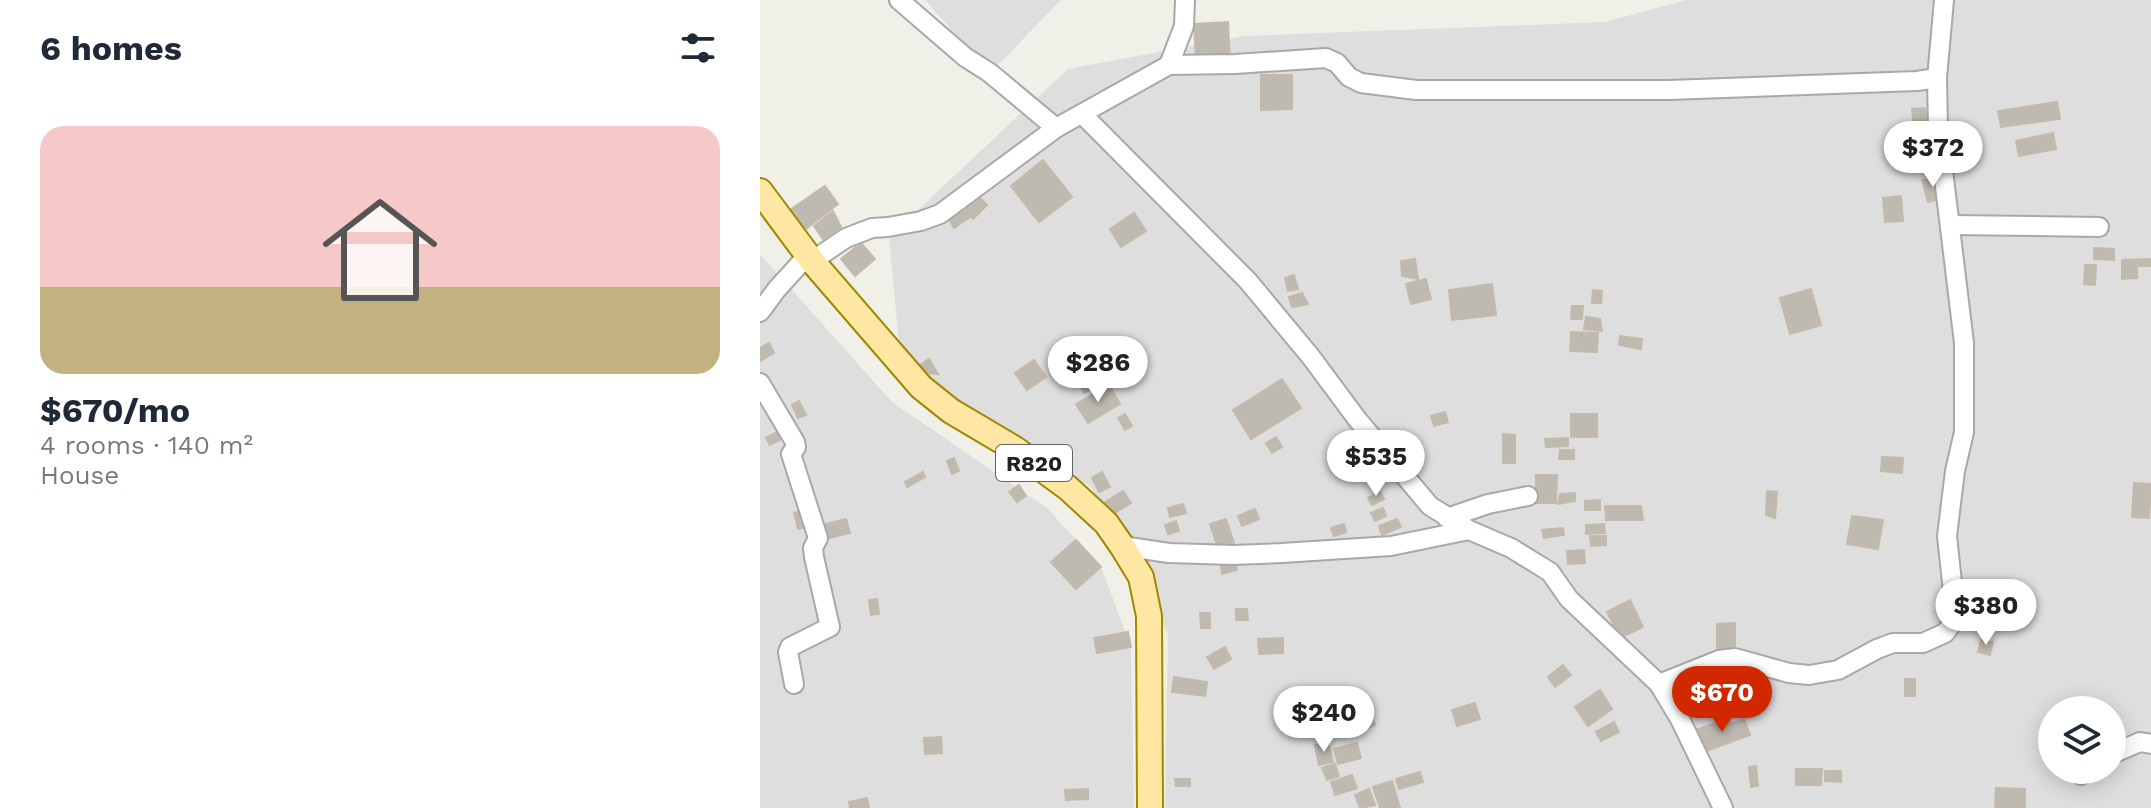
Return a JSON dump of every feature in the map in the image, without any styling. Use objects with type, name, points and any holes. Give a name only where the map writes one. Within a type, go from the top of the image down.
[{"type":"main road","name":"R820","points":[[760,191],[810,258],[921,387],[951,411],[1015,449],[1068,488],[1106,523],[1122,546],[1141,577],[1149,616],[1150,808]]},
{"type":"street","points":[[899,0],[965,57],[990,73],[1056,128]]},
{"type":"street","points":[[1169,65],[1184,26],[1185,0]]},
{"type":"street","points":[[1659,684],[1719,660],[1735,658],[1789,673],[1809,675],[1838,670],[1893,643],[1923,643],[1945,633],[1954,621],[1947,536],[1955,471],[1964,432],[1964,343],[1938,129],[1937,78],[1944,0]]},
{"type":"street","points":[[760,312],[777,289],[810,258],[872,228],[921,221],[940,214],[1056,128],[1169,65],[1326,58],[1361,83],[1416,90],[1669,90],[1937,78]]},
{"type":"street","points":[[1082,114],[1248,281],[1430,506],[1550,572],[1569,599],[1659,684],[1680,719],[1723,808]]},
{"type":"street","points":[[1951,225],[2099,227]]},
{"type":"street","points":[[760,383],[795,442],[796,447],[791,454],[818,538],[813,548],[814,557],[830,627],[790,647],[788,652],[794,684]]},
{"type":"street","points":[[1447,518],[1488,504],[1528,496]]},
{"type":"street","points":[[1122,546],[1169,553],[1282,553],[1391,546],[1469,530]]},
{"type":"street","points":[[2126,748],[2140,742],[2151,744]]},
{"type":"shaded area","points":[[925,0],[1061,0],[990,73]]},
{"type":"shaded area","points":[[1686,0],[2151,0],[2151,808],[1165,808],[1168,634],[1091,487],[901,365],[889,237],[1068,69],[1244,36],[1605,22]]},
{"type":"shaded area","points":[[760,254],[892,402],[1047,508],[1101,567],[1131,647],[1134,808],[760,808]]},
{"type":"building","points":[[1228,22],[1230,60],[1196,62],[1194,24]]},
{"type":"building","points":[[1261,75],[1292,75],[1292,109],[1261,110]]},
{"type":"building","points":[[2057,102],[2060,119],[2001,127],[1998,111]]},
{"type":"building","points":[[1925,108],[1929,135],[1915,137],[1912,109]]},
{"type":"building","points":[[2053,133],[2056,149],[2019,156],[2016,141]]},
{"type":"building","points":[[1928,138],[1933,165],[1921,168],[1916,141]]},
{"type":"building","points":[[1043,160],[1072,197],[1039,222],[1011,186]]},
{"type":"building","points":[[1938,176],[1944,197],[1928,202],[1922,180]]},
{"type":"building","points":[[825,186],[838,204],[802,232],[787,212]]},
{"type":"building","points":[[1901,196],[1903,221],[1885,222],[1883,198]]},
{"type":"building","points":[[980,198],[987,205],[973,219],[966,209]]},
{"type":"building","points":[[966,210],[970,217],[954,228],[950,220]]},
{"type":"building","points":[[833,211],[841,227],[823,239],[814,226]]},
{"type":"building","points":[[1134,213],[1146,231],[1121,247],[1110,229]]},
{"type":"building","points":[[861,243],[875,259],[855,276],[841,259]]},
{"type":"building","points":[[2094,248],[2114,249],[2114,260],[2094,259]]},
{"type":"building","points":[[1415,259],[1418,279],[1402,276],[1401,261]]},
{"type":"building","points":[[2151,259],[2151,266],[2137,266],[2137,278],[2122,279],[2122,260]]},
{"type":"building","points":[[2085,265],[2096,265],[2095,285],[2084,284]]},
{"type":"building","points":[[1294,275],[1298,289],[1288,291],[1285,278]]},
{"type":"building","points":[[1426,279],[1431,299],[1411,304],[1406,284]]},
{"type":"building","points":[[1492,284],[1496,315],[1452,320],[1449,290]]},
{"type":"building","points":[[1811,289],[1821,325],[1790,334],[1780,298]]},
{"type":"building","points":[[1593,290],[1602,291],[1601,303],[1592,303]]},
{"type":"building","points":[[1302,293],[1308,304],[1292,307],[1289,297]]},
{"type":"building","points":[[1572,306],[1583,306],[1582,319],[1571,319]]},
{"type":"building","points":[[1586,317],[1600,319],[1602,331],[1584,329]]},
{"type":"building","points":[[1571,332],[1598,333],[1597,352],[1570,351]]},
{"type":"building","points":[[1620,336],[1642,339],[1641,349],[1619,345]]},
{"type":"building","points":[[769,343],[774,353],[760,361],[760,348]]},
{"type":"building","points":[[929,359],[938,374],[926,373],[920,365]]},
{"type":"building","points":[[1034,360],[1046,377],[1027,390],[1015,373]]},
{"type":"building","points":[[1097,362],[1107,380],[1084,393],[1074,375]]},
{"type":"building","points":[[1282,379],[1301,408],[1251,439],[1233,410]]},
{"type":"building","points":[[1109,385],[1120,404],[1088,423],[1076,404]]},
{"type":"building","points":[[799,401],[806,415],[798,418],[792,405]]},
{"type":"building","points":[[1445,412],[1448,422],[1434,426],[1431,416]]},
{"type":"building","points":[[1125,414],[1132,426],[1125,430],[1118,418]]},
{"type":"building","points":[[1571,414],[1597,414],[1597,437],[1571,437]]},
{"type":"building","points":[[777,432],[783,438],[770,445],[766,438]]},
{"type":"building","points":[[1503,434],[1515,435],[1515,463],[1503,463]]},
{"type":"building","points":[[1276,437],[1282,447],[1272,453],[1266,443]]},
{"type":"building","points":[[1568,438],[1568,446],[1546,447],[1545,439]]},
{"type":"building","points":[[1560,450],[1574,450],[1574,459],[1559,459]]},
{"type":"building","points":[[1882,457],[1903,458],[1902,473],[1881,471]]},
{"type":"building","points":[[954,458],[959,471],[952,474],[947,461]]},
{"type":"building","points":[[923,472],[925,477],[907,487],[905,482]]},
{"type":"building","points":[[1102,472],[1110,487],[1099,492],[1092,478]]},
{"type":"building","points":[[1536,475],[1557,475],[1556,503],[1536,503]]},
{"type":"building","points":[[2134,483],[2151,484],[2149,518],[2132,517]]},
{"type":"building","points":[[1019,485],[1026,496],[1017,502],[1009,492]]},
{"type":"building","points":[[1123,491],[1131,503],[1110,516],[1102,504]]},
{"type":"building","points":[[1767,491],[1777,492],[1775,518],[1766,515]]},
{"type":"building","points":[[1380,492],[1384,499],[1372,505],[1368,498]]},
{"type":"building","points":[[1575,493],[1575,501],[1558,504],[1560,494]]},
{"type":"building","points":[[1600,500],[1600,510],[1585,510],[1585,501]]},
{"type":"building","points":[[1183,504],[1186,513],[1170,517],[1168,508]]},
{"type":"building","points":[[1605,506],[1641,506],[1643,520],[1606,520]]},
{"type":"building","points":[[1383,508],[1386,516],[1375,521],[1371,513]]},
{"type":"building","points":[[1255,509],[1259,519],[1242,526],[1238,516]]},
{"type":"building","points":[[801,511],[805,527],[798,529],[794,513]]},
{"type":"building","points":[[1852,516],[1883,520],[1878,549],[1847,544]]},
{"type":"building","points":[[846,519],[850,533],[825,539],[822,525]]},
{"type":"building","points":[[1226,519],[1234,543],[1218,548],[1210,524]]},
{"type":"building","points":[[1397,519],[1401,527],[1382,535],[1379,526]]},
{"type":"building","points":[[1176,521],[1179,531],[1168,534],[1165,525]]},
{"type":"building","points":[[1344,524],[1346,532],[1334,536],[1331,528]]},
{"type":"building","points":[[1604,524],[1605,533],[1586,534],[1586,525]]},
{"type":"building","points":[[1563,528],[1564,535],[1544,538],[1542,530]]},
{"type":"building","points":[[1590,536],[1606,536],[1606,545],[1591,546]]},
{"type":"building","points":[[1076,540],[1101,567],[1076,589],[1051,562]]},
{"type":"building","points":[[1584,550],[1585,563],[1568,564],[1567,551]]},
{"type":"building","points":[[1235,559],[1237,570],[1222,574],[1220,563]]},
{"type":"building","points":[[877,599],[879,614],[871,615],[869,600]]},
{"type":"building","points":[[1630,600],[1643,627],[1620,638],[1607,612]]},
{"type":"building","points":[[1236,609],[1247,609],[1248,620],[1236,620]]},
{"type":"building","points":[[1200,613],[1210,613],[1210,628],[1201,628]]},
{"type":"building","points":[[1735,623],[1735,650],[1717,650],[1717,624]]},
{"type":"building","points":[[1128,632],[1131,647],[1097,653],[1094,638]]},
{"type":"building","points":[[1283,638],[1283,653],[1259,654],[1258,639]]},
{"type":"building","points":[[1981,640],[1993,642],[1990,655],[1978,652]]},
{"type":"building","points":[[1225,647],[1231,659],[1214,669],[1207,657]]},
{"type":"building","points":[[1563,665],[1571,675],[1555,687],[1548,677]]},
{"type":"building","points":[[1174,677],[1207,682],[1205,696],[1172,692]]},
{"type":"building","points":[[1905,679],[1915,679],[1915,696],[1905,696]]},
{"type":"building","points":[[1600,690],[1612,709],[1588,726],[1575,707]]},
{"type":"building","points":[[1475,703],[1480,719],[1457,726],[1452,710]]},
{"type":"building","points":[[1309,713],[1312,728],[1300,731],[1296,717]]},
{"type":"building","points":[[1371,716],[1375,725],[1360,731],[1356,722]]},
{"type":"building","points":[[1728,718],[1731,724],[1744,719],[1750,735],[1704,752],[1696,730]]},
{"type":"building","points":[[1614,722],[1619,732],[1601,741],[1596,732]]},
{"type":"building","points":[[941,737],[942,753],[925,754],[924,738]]},
{"type":"building","points":[[1328,742],[1333,762],[1319,765],[1315,745]]},
{"type":"building","points":[[1357,743],[1361,758],[1338,764],[1334,749]]},
{"type":"building","points":[[1335,764],[1339,776],[1327,780],[1322,768]]},
{"type":"building","points":[[1756,766],[1758,786],[1751,787],[1749,767]]},
{"type":"building","points":[[1796,769],[1822,769],[1821,785],[1796,785]]},
{"type":"building","points":[[1825,771],[1841,771],[1841,782],[1825,781]]},
{"type":"building","points":[[1420,772],[1423,782],[1399,789],[1396,779]]},
{"type":"building","points":[[1352,775],[1357,788],[1335,795],[1331,782]]},
{"type":"building","points":[[1175,779],[1190,779],[1190,786],[1176,786]]},
{"type":"building","points":[[1392,781],[1400,808],[1380,808],[1373,787]]},
{"type":"building","points":[[1996,788],[2025,789],[2025,808],[1995,808]]},
{"type":"building","points":[[1088,789],[1088,799],[1066,800],[1065,790]]},
{"type":"building","points":[[1369,789],[1375,805],[1360,808],[1355,795]]},
{"type":"building","points":[[867,798],[869,808],[850,808],[849,802]]}]
